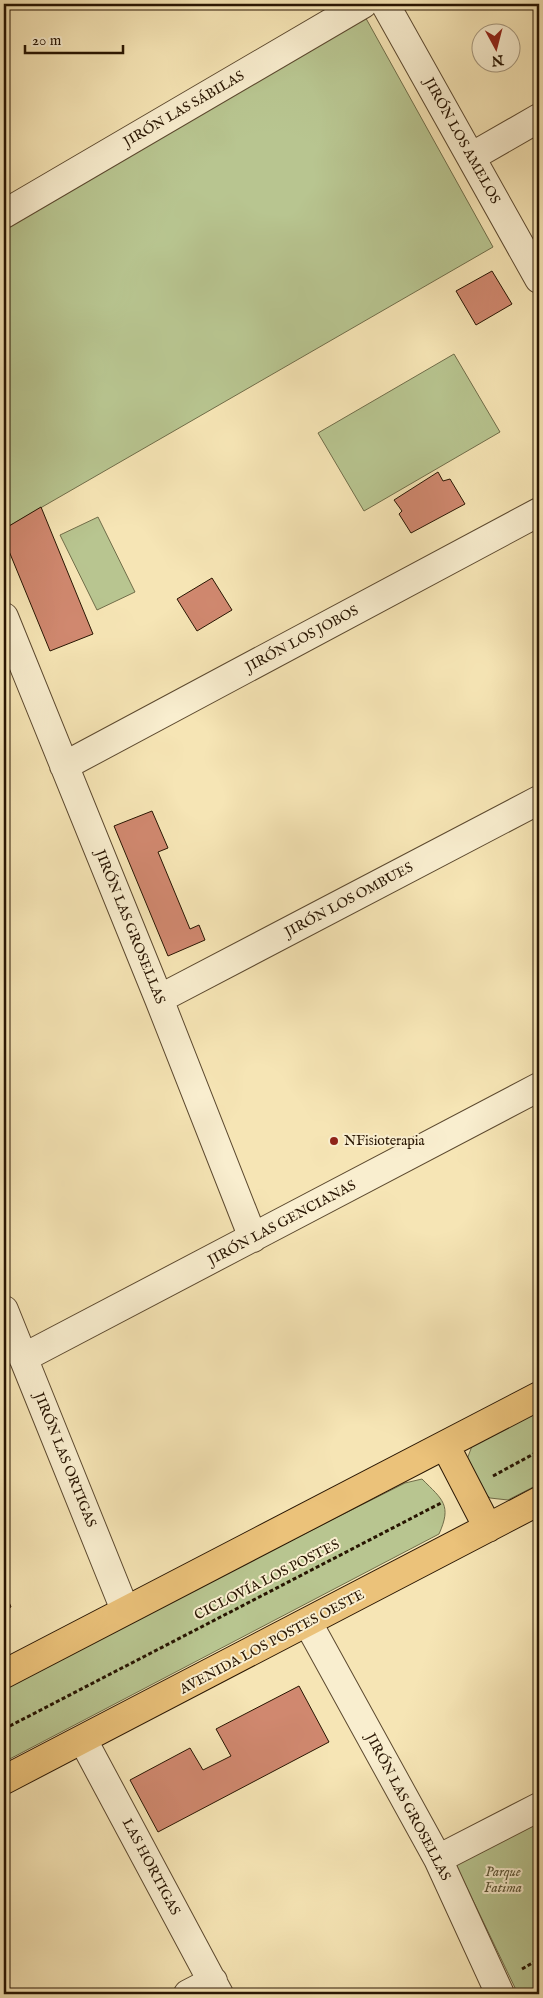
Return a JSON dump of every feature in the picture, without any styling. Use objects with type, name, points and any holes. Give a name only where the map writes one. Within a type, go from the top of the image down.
[{"type":"main road","points":[[4,1674],[539,1396]]},
{"type":"main road","points":[[445,1445],[488,1528]]},
{"type":"main road","name":"AVENIDA LOS POSTES OESTE","points":[[4,1780],[539,1501]]},
{"type":"street","name":"JIRÓN LAS SÁBILAS","points":[[4,214],[363,4]]},
{"type":"street","name":"JIRÓN LOS AMELOS","points":[[385,4],[539,278]]},
{"type":"street","points":[[471,157],[539,118]]},
{"type":"street","name":"JIRÓN LOS JOBOS","points":[[64,766],[539,512]]},
{"type":"street","name":"JIRÓN LAS GROSELLAS","points":[[4,618],[159,999],[253,1238]]},
{"type":"street","name":"JIRÓN LOS OMBUES","points":[[159,999],[539,800]]},
{"type":"street","name":"JIRÓN LAS GENCIANAS","points":[[23,1358],[539,1087]]},
{"type":"street","name":"JIRÓN LAS ORTIGAS","points":[[4,1310],[125,1610]]},
{"type":"street","name":"JIRÓN LAS GROSELLAS","points":[[308,1623],[438,1859],[500,1994]]},
{"type":"street","name":"LAS HORTIGAS","points":[[83,1740],[216,1988]]},
{"type":"street","points":[[438,1859],[539,1807]]},
{"type":"street","points":[[188,1994],[216,1988]]},
{"type":"path","name":"CICLOVÍA LOS POSTES","points":[[4,1729],[539,1451]]},
{"type":"path","points":[[517,1972],[539,1959]]},
{"type":"green space","points":[[363,13],[493,247],[4,529],[4,224]]},
{"type":"green space","points":[[454,354],[500,432],[364,511],[318,433]]},
{"type":"green space","points":[[98,517],[135,592],[97,610],[60,535]]},
{"type":"green space","points":[[539,1411],[539,1484],[508,1500],[490,1498],[471,1479],[466,1462],[472,1446]]},
{"type":"green space","points":[[422,1479],[440,1498],[445,1509],[445,1516],[439,1534],[4,1762],[4,1688],[405,1483]]},
{"type":"green space","name":"Parque Fatima","points":[[539,1822],[539,1994],[518,1994],[455,1863]]},
{"type":"building","points":[[492,271],[512,304],[476,325],[456,291]]},
{"type":"building","points":[[438,472],[443,481],[450,479],[465,504],[411,533],[399,514],[402,511],[394,500]]},
{"type":"building","points":[[41,507],[93,634],[50,651],[4,539],[4,529]]},
{"type":"building","points":[[212,578],[232,610],[197,631],[177,599]]},
{"type":"building","points":[[152,811],[168,848],[158,852],[190,929],[199,925],[205,940],[168,956],[114,826]]},
{"type":"building","points":[[4,1590],[11,1607],[4,1610]]},
{"type":"building","points":[[299,1686],[329,1742],[158,1832],[130,1780],[190,1748],[203,1770],[231,1756],[216,1729]]},
{"type":"place","name":"NFisioterapia","points":[[334,1141]]}]
